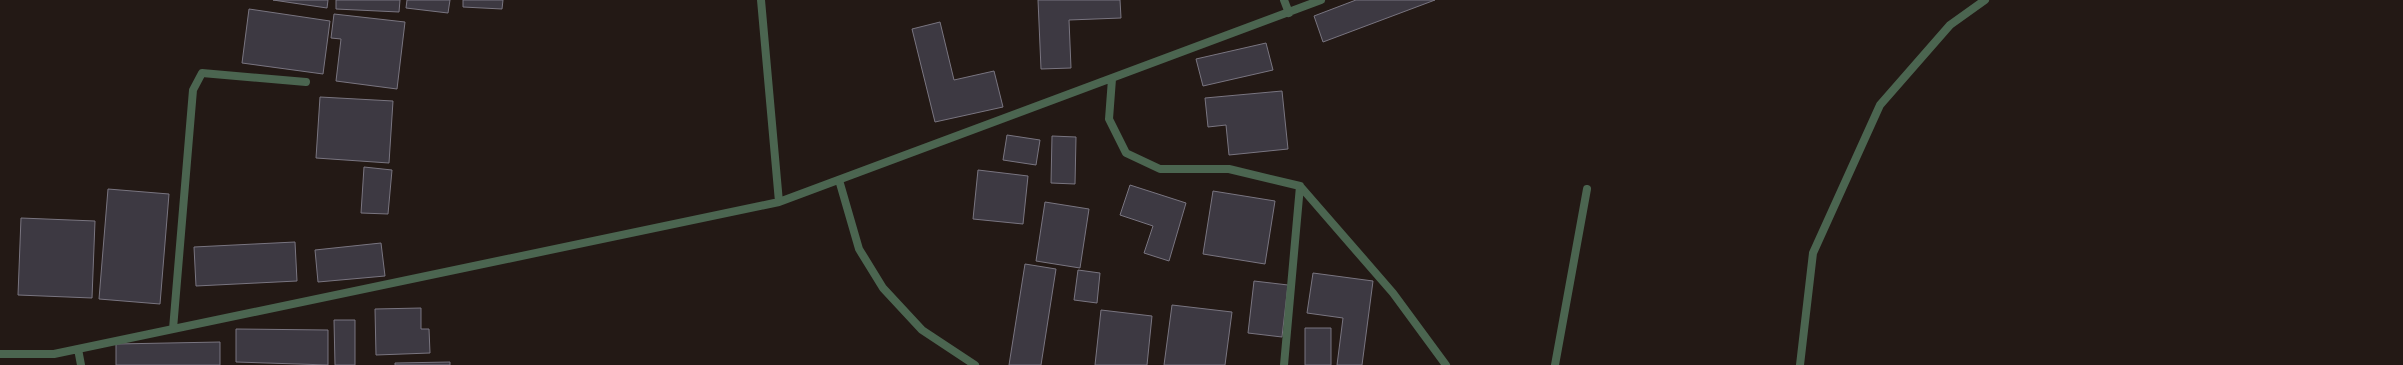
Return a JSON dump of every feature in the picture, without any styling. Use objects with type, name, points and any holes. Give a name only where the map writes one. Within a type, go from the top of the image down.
[{"type":"street","points":[[761,0],[779,202]]},
{"type":"street","points":[[1284,0],[1289,13]]},
{"type":"street","points":[[0,354],[54,354],[779,202],[1321,0]]},
{"type":"street","points":[[1800,365],[1813,253],[1880,105],[1950,26],[1985,0]]},
{"type":"street","points":[[173,329],[193,90],[202,73],[306,82]]},
{"type":"street","points":[[1112,79],[1109,118],[1126,153],[1160,168],[1229,169],[1300,186],[1393,293],[1446,365]]},
{"type":"street","points":[[839,180],[859,249],[883,288],[922,330],[975,365]]},
{"type":"street","points":[[1284,365],[1300,186]]},
{"type":"street","points":[[1555,365],[1587,189]]},
{"type":"street","points":[[78,349],[81,365]]},
{"type":"building","points":[[273,0],[328,0],[327,8]]},
{"type":"building","points":[[336,0],[400,0],[399,12],[336,9]]},
{"type":"building","points":[[407,0],[450,0],[448,13],[406,8]]},
{"type":"building","points":[[463,0],[503,0],[502,9],[463,7]]},
{"type":"building","points":[[1038,0],[1120,0],[1121,18],[1069,20],[1071,68],[1041,69]]},
{"type":"building","points":[[1356,0],[1435,0],[1323,42],[1314,16]]},
{"type":"building","points":[[249,9],[330,21],[323,74],[242,63]]},
{"type":"building","points":[[334,14],[405,22],[397,89],[336,81],[341,39],[331,38]]},
{"type":"building","points":[[940,22],[954,80],[994,71],[1003,107],[935,122],[912,29]]},
{"type":"building","points":[[1266,43],[1273,70],[1203,86],[1196,59]]},
{"type":"building","points":[[1282,91],[1288,149],[1229,155],[1226,125],[1208,127],[1205,98]]},
{"type":"building","points":[[320,97],[393,101],[389,163],[316,158]]},
{"type":"building","points":[[1007,135],[1040,140],[1036,165],[1003,160]]},
{"type":"building","points":[[1052,136],[1076,137],[1075,184],[1051,183]]},
{"type":"building","points":[[364,167],[392,170],[388,214],[361,213]]},
{"type":"building","points":[[978,170],[1028,176],[1023,224],[973,219]]},
{"type":"building","points":[[1130,185],[1186,203],[1169,261],[1144,253],[1153,226],[1120,215]]},
{"type":"building","points":[[108,189],[169,194],[160,304],[99,299]]},
{"type":"building","points":[[1213,191],[1275,201],[1265,264],[1203,254]]},
{"type":"building","points":[[1045,202],[1089,209],[1080,268],[1036,261]]},
{"type":"building","points":[[21,218],[95,221],[92,298],[18,295]]},
{"type":"building","points":[[295,242],[297,281],[196,286],[194,247]]},
{"type":"building","points":[[381,243],[385,276],[318,282],[315,250]]},
{"type":"building","points":[[1025,264],[1056,269],[1041,365],[1009,365]]},
{"type":"building","points":[[1078,270],[1100,273],[1097,303],[1074,300]]},
{"type":"building","points":[[1313,273],[1373,281],[1362,365],[1337,365],[1343,318],[1307,313]]},
{"type":"building","points":[[1254,281],[1288,285],[1282,337],[1248,333]]},
{"type":"building","points":[[1172,305],[1232,312],[1225,365],[1164,365]]},
{"type":"building","points":[[421,308],[421,329],[429,329],[430,353],[376,355],[375,309]]},
{"type":"building","points":[[1101,310],[1152,316],[1147,365],[1095,365]]},
{"type":"building","points":[[334,320],[355,320],[355,365],[335,365]]},
{"type":"building","points":[[1305,328],[1331,328],[1331,365],[1305,365]]},
{"type":"building","points":[[236,329],[328,330],[328,365],[236,362]]},
{"type":"building","points":[[220,342],[220,365],[116,365],[116,344]]},
{"type":"building","points":[[450,362],[450,365],[395,365],[395,363]]}]
